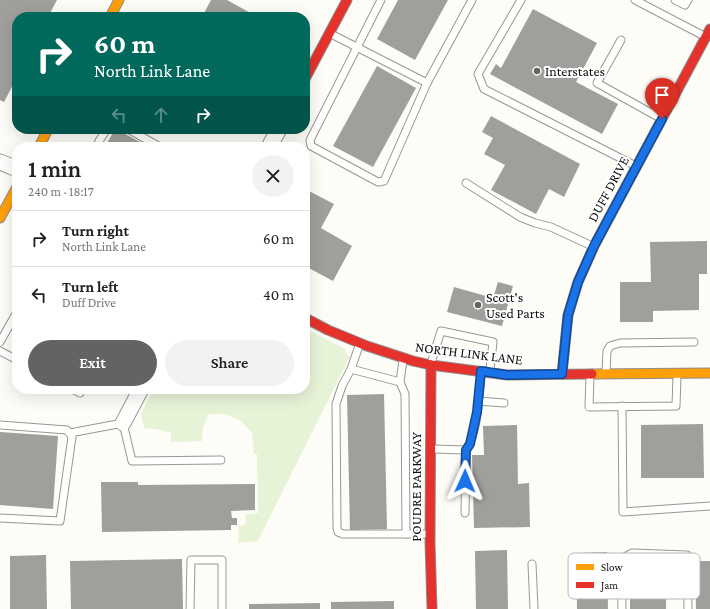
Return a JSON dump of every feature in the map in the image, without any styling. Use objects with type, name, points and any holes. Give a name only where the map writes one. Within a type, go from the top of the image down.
[{"type":"street","points":[[113,12],[119,0]]},
{"type":"street","points":[[310,70],[347,0]]},
{"type":"street","name":"DUFF DRIVE","points":[[562,374],[568,315],[578,282],[594,246],[662,119],[700,54],[708,33]]},
{"type":"street","points":[[0,162],[12,167]]},
{"type":"street","points":[[0,218],[12,196]]},
{"type":"street","name":"NORTH LINK LANE","points":[[310,321],[328,330],[360,343],[404,358],[431,365],[507,375],[710,373]]},
{"type":"street","name":"POUDRE PARKWAY","points":[[431,365],[430,534],[432,609]]},
{"type":"street","points":[[123,423],[138,394]]},
{"type":"lane","points":[[381,0],[310,140],[311,146],[378,182],[384,180],[427,83],[472,0]]},
{"type":"lane","points":[[521,0],[478,74],[484,89],[637,166]]},
{"type":"lane","points":[[635,0],[708,33]]},
{"type":"lane","points":[[675,0],[685,5],[688,0]]},
{"type":"lane","points":[[330,33],[427,83]]},
{"type":"lane","points":[[621,40],[597,83],[662,119]]},
{"type":"lane","points":[[137,134],[151,142]]},
{"type":"lane","points":[[466,183],[520,217],[534,223],[550,227],[594,246]]},
{"type":"lane","points":[[0,342],[12,321]]},
{"type":"lane","points":[[431,365],[441,332],[493,342],[478,401],[470,444],[466,450],[465,513]]},
{"type":"lane","points":[[606,374],[606,358],[610,346],[620,343],[694,342]]},
{"type":"lane","points":[[360,343],[336,404],[338,532],[343,534],[430,534]]},
{"type":"lane","points":[[0,351],[12,357]]},
{"type":"lane","points":[[404,358],[400,382],[405,394],[406,534]]},
{"type":"lane","points":[[351,369],[400,382]]},
{"type":"lane","points":[[590,374],[589,406],[676,406],[677,373]]},
{"type":"lane","points":[[478,401],[504,403]]},
{"type":"lane","points":[[622,406],[624,512],[710,506]]},
{"type":"lane","points":[[70,433],[123,423],[132,461],[221,460]]},
{"type":"lane","points":[[0,425],[67,430],[72,437],[60,521],[0,518]]},
{"type":"lane","points":[[430,449],[466,450]]},
{"type":"lane","points":[[190,609],[191,560],[222,560],[222,609]]},
{"type":"lane","points":[[532,564],[534,609]]},
{"type":"lane","points":[[622,599],[622,609]]},
{"type":"lane","points":[[688,599],[688,609]]},
{"type":"green space","points":[[310,331],[345,349],[346,354],[350,356],[258,541],[238,543],[239,526],[245,525],[246,514],[258,513],[257,454],[254,454],[252,433],[240,420],[225,414],[209,414],[203,427],[202,441],[171,442],[171,433],[156,429],[144,428],[141,413],[150,394],[310,394]]},
{"type":"building","points":[[0,0],[57,0],[51,12],[12,12],[12,87],[4,102],[0,100]]},
{"type":"building","points":[[211,0],[227,0],[249,12],[205,12]]},
{"type":"building","points":[[398,0],[448,0],[415,60],[377,39]]},
{"type":"building","name":"Interstates","points":[[533,9],[597,43],[576,82],[618,104],[602,134],[490,74],[496,64],[501,68]]},
{"type":"building","points":[[377,66],[416,88],[373,167],[333,146]]},
{"type":"building","points":[[491,116],[580,164],[564,197],[549,189],[536,214],[491,190],[505,165],[484,154],[493,138],[482,132]]},
{"type":"building","points":[[112,134],[125,134],[140,142],[108,142]]},
{"type":"building","points":[[310,192],[334,204],[321,228],[352,246],[333,281],[310,269]]},
{"type":"building","points":[[707,241],[707,274],[699,274],[699,310],[653,311],[653,322],[620,322],[620,282],[651,282],[650,242]]},
{"type":"building","name":"Scott's Used Parts","points":[[498,282],[513,286],[502,326],[447,312],[454,287],[493,298]]},
{"type":"building","points":[[384,394],[387,529],[350,530],[347,395]]},
{"type":"building","points":[[703,424],[704,478],[641,478],[641,425]]},
{"type":"building","points":[[517,425],[518,484],[529,483],[530,527],[474,528],[472,455],[484,455],[483,426]]},
{"type":"building","points":[[0,432],[58,436],[53,509],[0,505]]},
{"type":"building","points":[[101,482],[138,482],[138,485],[255,484],[255,510],[231,511],[232,518],[237,518],[237,525],[231,525],[231,530],[102,532]]},
{"type":"building","points":[[507,550],[508,609],[476,609],[475,551]]},
{"type":"building","points":[[607,552],[607,553],[576,553]]},
{"type":"building","points":[[46,555],[47,609],[10,609],[10,556]]},
{"type":"building","points":[[182,559],[183,609],[71,609],[70,561]]},
{"type":"building","points":[[700,561],[710,561],[710,609],[696,609],[696,599],[700,599]]},
{"type":"building","points":[[577,599],[608,599],[608,609],[577,609]]},
{"type":"building","points":[[630,599],[666,599],[666,609],[630,609]]},
{"type":"building","points":[[394,601],[394,609],[331,609],[331,602]]},
{"type":"building","points":[[320,603],[320,609],[249,609],[249,604]]},
{"type":"traffic: slow","points":[[113,12],[119,0]]},
{"type":"traffic: slow","points":[[42,142],[46,134]]},
{"type":"traffic: slow","points":[[0,218],[12,196]]},
{"type":"traffic: slow","points":[[592,374],[710,373]]},
{"type":"traffic: jam","points":[[310,70],[347,0]]},
{"type":"traffic: jam","points":[[562,374],[568,315],[578,282],[594,246],[710,29]]},
{"type":"traffic: jam","points":[[310,321],[328,330],[367,346],[413,361],[431,365],[507,375],[592,374]]},
{"type":"traffic: jam","points":[[431,365],[430,542],[432,609]]},
{"type":"place","name":"Interstates","points":[[537,71]]},
{"type":"place","name":"Scott's Used Parts","points":[[478,305]]},
{"type":"route","points":[[465,481],[466,450],[470,444],[477,412],[481,371],[507,375],[562,374],[568,315],[578,282],[594,246],[662,119]]}]
